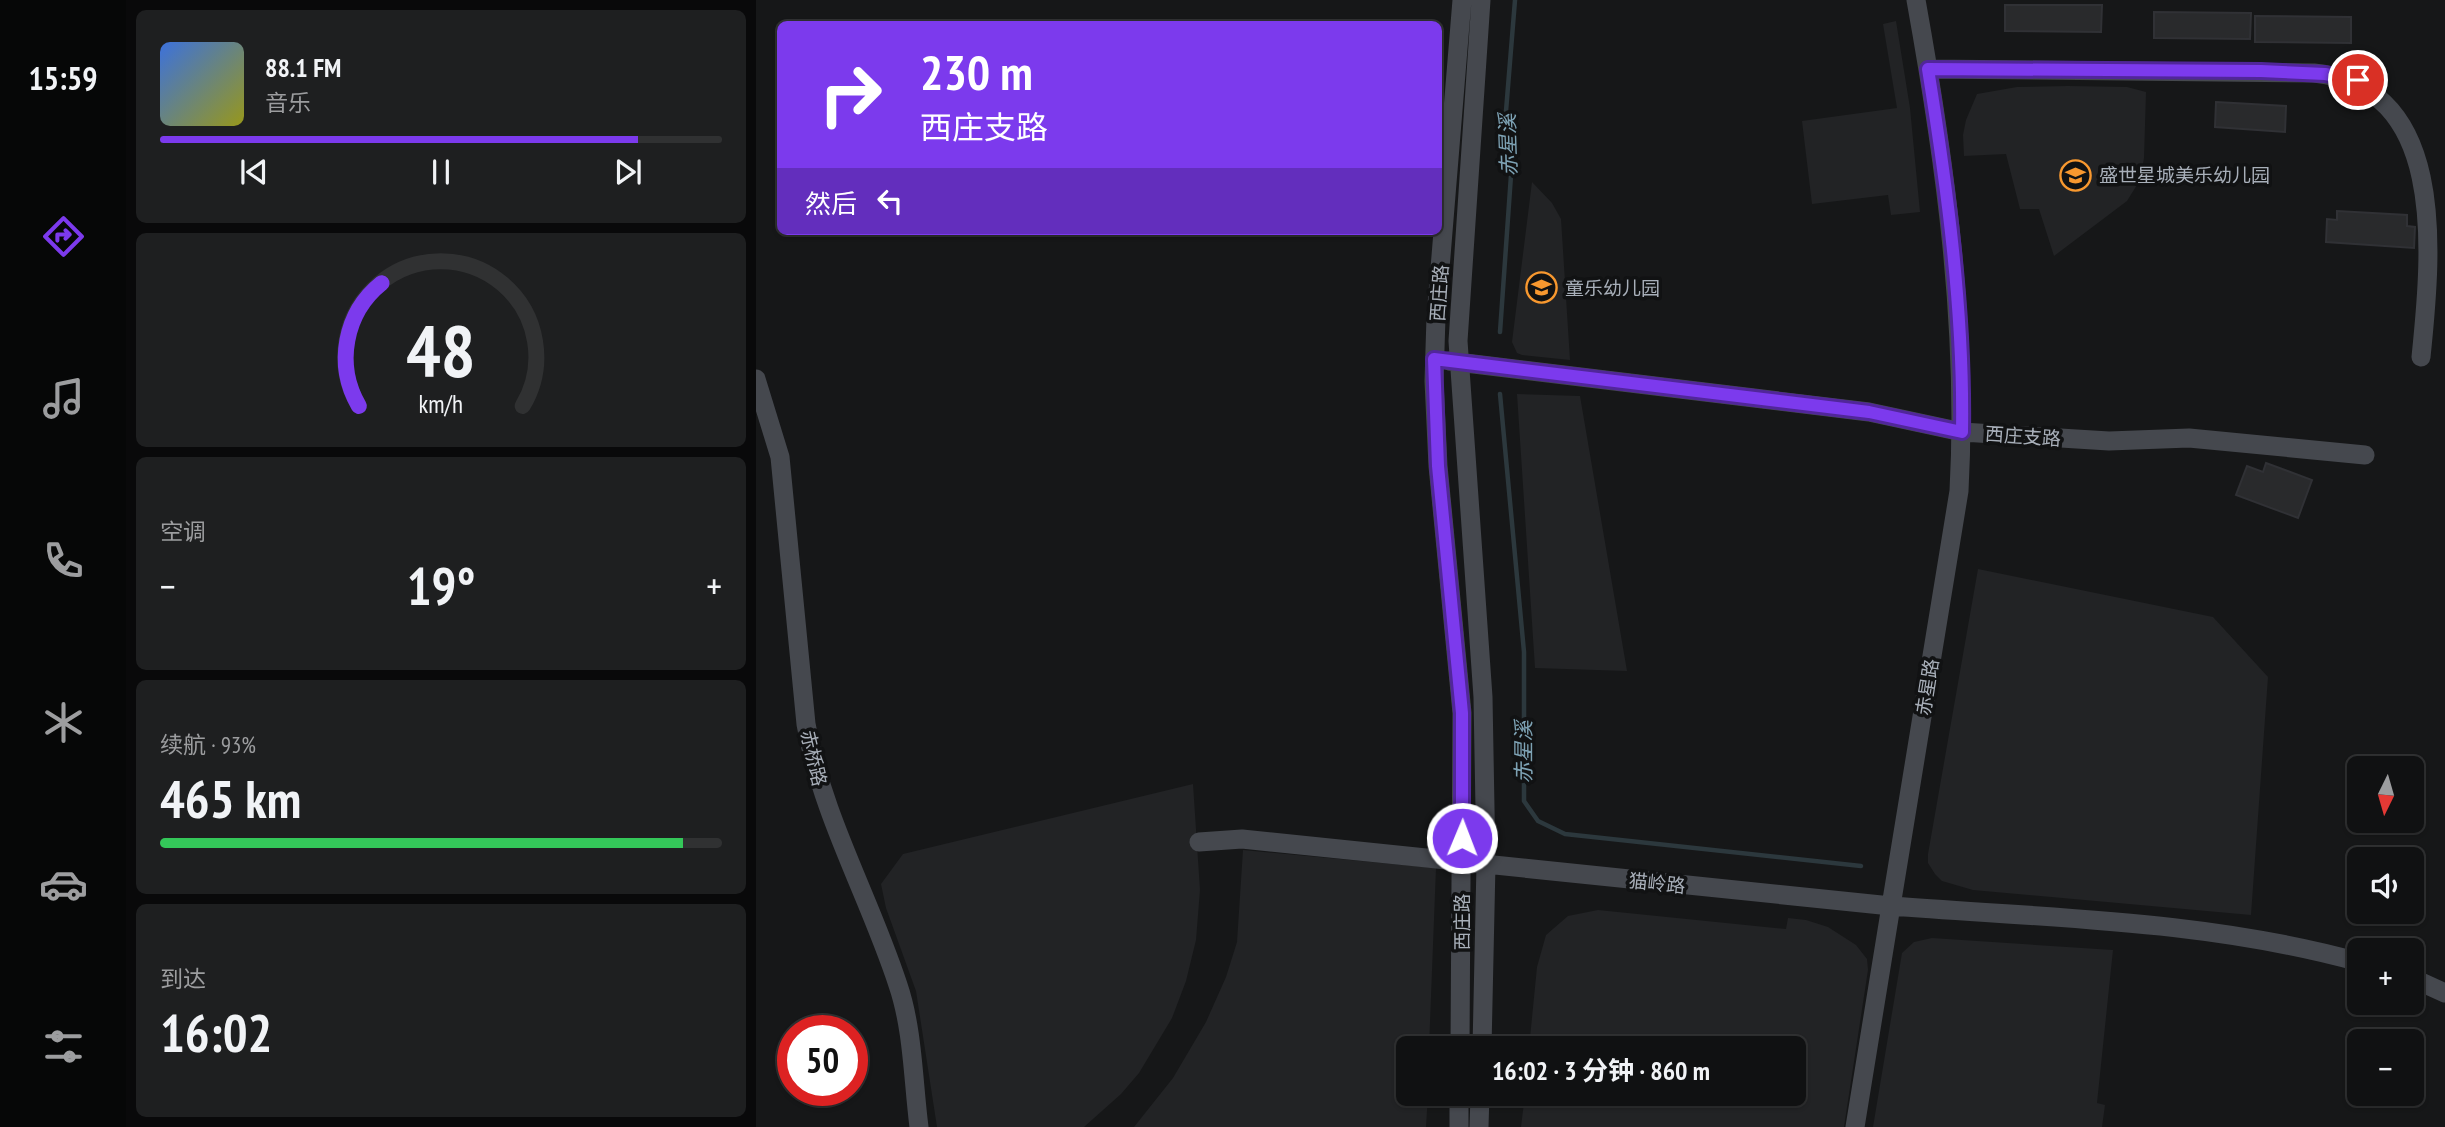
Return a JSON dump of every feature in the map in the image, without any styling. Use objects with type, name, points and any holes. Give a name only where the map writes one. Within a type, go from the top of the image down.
[{"type":"street","name":"赤星路","points":[[1891,906],[1959,491],[1962,432],[1961,359],[1948,226],[1928,69],[1916,0]]},
{"type":"street","name":"西庄路","points":[[1460,1036],[1462,713],[1438,466],[1434,359],[1461,2]]},
{"type":"street","name":"西庄路","points":[[1482,2],[1459,316],[1459,362],[1482,660],[1486,864],[1482,1036]]},
{"type":"street","points":[[1928,69],[2314,73],[2358,80],[2378,90],[2410,115],[2422,130],[2436,175],[2437,207],[2421,357]]},
{"type":"street","name":"西庄支路","points":[[1434,359],[1869,412],[1962,432],[2109,441],[2189,438],[2365,455]]},
{"type":"street","name":"赤桥路","points":[[756,379],[780,457],[804,711],[814,765],[831,817],[901,994],[919,1127]]},
{"type":"street","name":"猫岭路","points":[[1199,842],[1242,839],[1891,906]]},
{"type":"street","points":[[1855,1127],[1891,906],[2103,920],[2177,928],[2305,948],[2347,959]]},
{"type":"street","points":[[2424,983],[2445,993]]},
{"type":"street","points":[[1459,1127],[1460,1106]]},
{"type":"street","points":[[1479,1127],[1480,1106]]},
{"type":"shaded area","points":[[1896,21],[1910,108],[1920,212],[1891,215],[1888,195],[1812,204],[1802,121],[1897,108],[1883,24]]},
{"type":"shaded area","name":"盛世星城美乐幼儿园","points":[[2017,87],[2127,87],[2146,92],[2144,158],[2140,180],[2127,201],[2054,256],[2039,209],[2020,209],[2006,154],[1964,156],[1963,135],[1977,94]]},
{"type":"shaded area","name":"童乐幼儿园","points":[[1532,182],[1552,203],[1561,219],[1570,360],[1522,355],[1517,353],[1512,342]]},
{"type":"shaded area","points":[[1517,394],[1580,396],[1627,671],[1535,668]]},
{"type":"shaded area","points":[[1978,569],[2213,617],[2268,677],[2251,915],[1973,890],[1942,881],[1935,874],[1928,863],[1928,854]]},
{"type":"shaded area","points":[[1193,784],[1200,890],[1196,940],[1186,981],[1172,1018],[1139,1073],[1121,1094],[1084,1127],[937,1127],[916,991],[886,908],[881,884],[903,854]]},
{"type":"shaded area","points":[[1243,850],[1436,868],[1429,1036],[1396,1036],[1396,1106],[1427,1106],[1426,1127],[1134,1127],[1173,1078],[1206,1022],[1226,977],[1237,942]]},
{"type":"shaded area","points":[[1598,910],[1786,929],[1788,918],[1828,927],[1856,945],[1867,959],[1868,970],[1844,1127],[1521,1127],[1524,1106],[1806,1106],[1806,1036],[1530,1036],[1537,967],[1546,935],[1568,916]]},
{"type":"shaded area","points":[[1932,938],[2113,950],[2097,1103],[2105,1105],[2102,1127],[1873,1127],[1902,953],[1914,942]]},
{"type":"building","points":[[2005,5],[2102,5],[2101,32],[2005,31]]},
{"type":"building","points":[[2154,12],[2251,13],[2250,39],[2154,38]]},
{"type":"building","points":[[2255,16],[2351,17],[2351,43],[2255,42]]},
{"type":"building","points":[[2216,102],[2286,106],[2285,132],[2215,127]]},
{"type":"building","points":[[2337,211],[2407,215],[2407,226],[2415,227],[2414,248],[2326,242],[2327,219],[2337,220]]},
{"type":"building","points":[[2266,463],[2312,480],[2298,518],[2236,495],[2247,466],[2263,472]]},
{"type":"waterway","name":"赤星溪","points":[[1500,332],[1512,161],[1504,136],[1515,0]]},
{"type":"waterway","name":"赤星溪","points":[[1500,394],[1524,652],[1524,801],[1538,821],[1565,834],[1861,866]]},
{"type":"place","name":"盛世星城美乐幼儿园","points":[[2076,175]]},
{"type":"place","name":"童乐幼儿园","points":[[1542,288]]},
{"type":"route","points":[[1462,838],[1462,713],[1438,466],[1434,359],[1869,412],[1962,432],[1961,359],[1948,226],[1928,69],[2261,71],[2337,75],[2358,80]]}]
